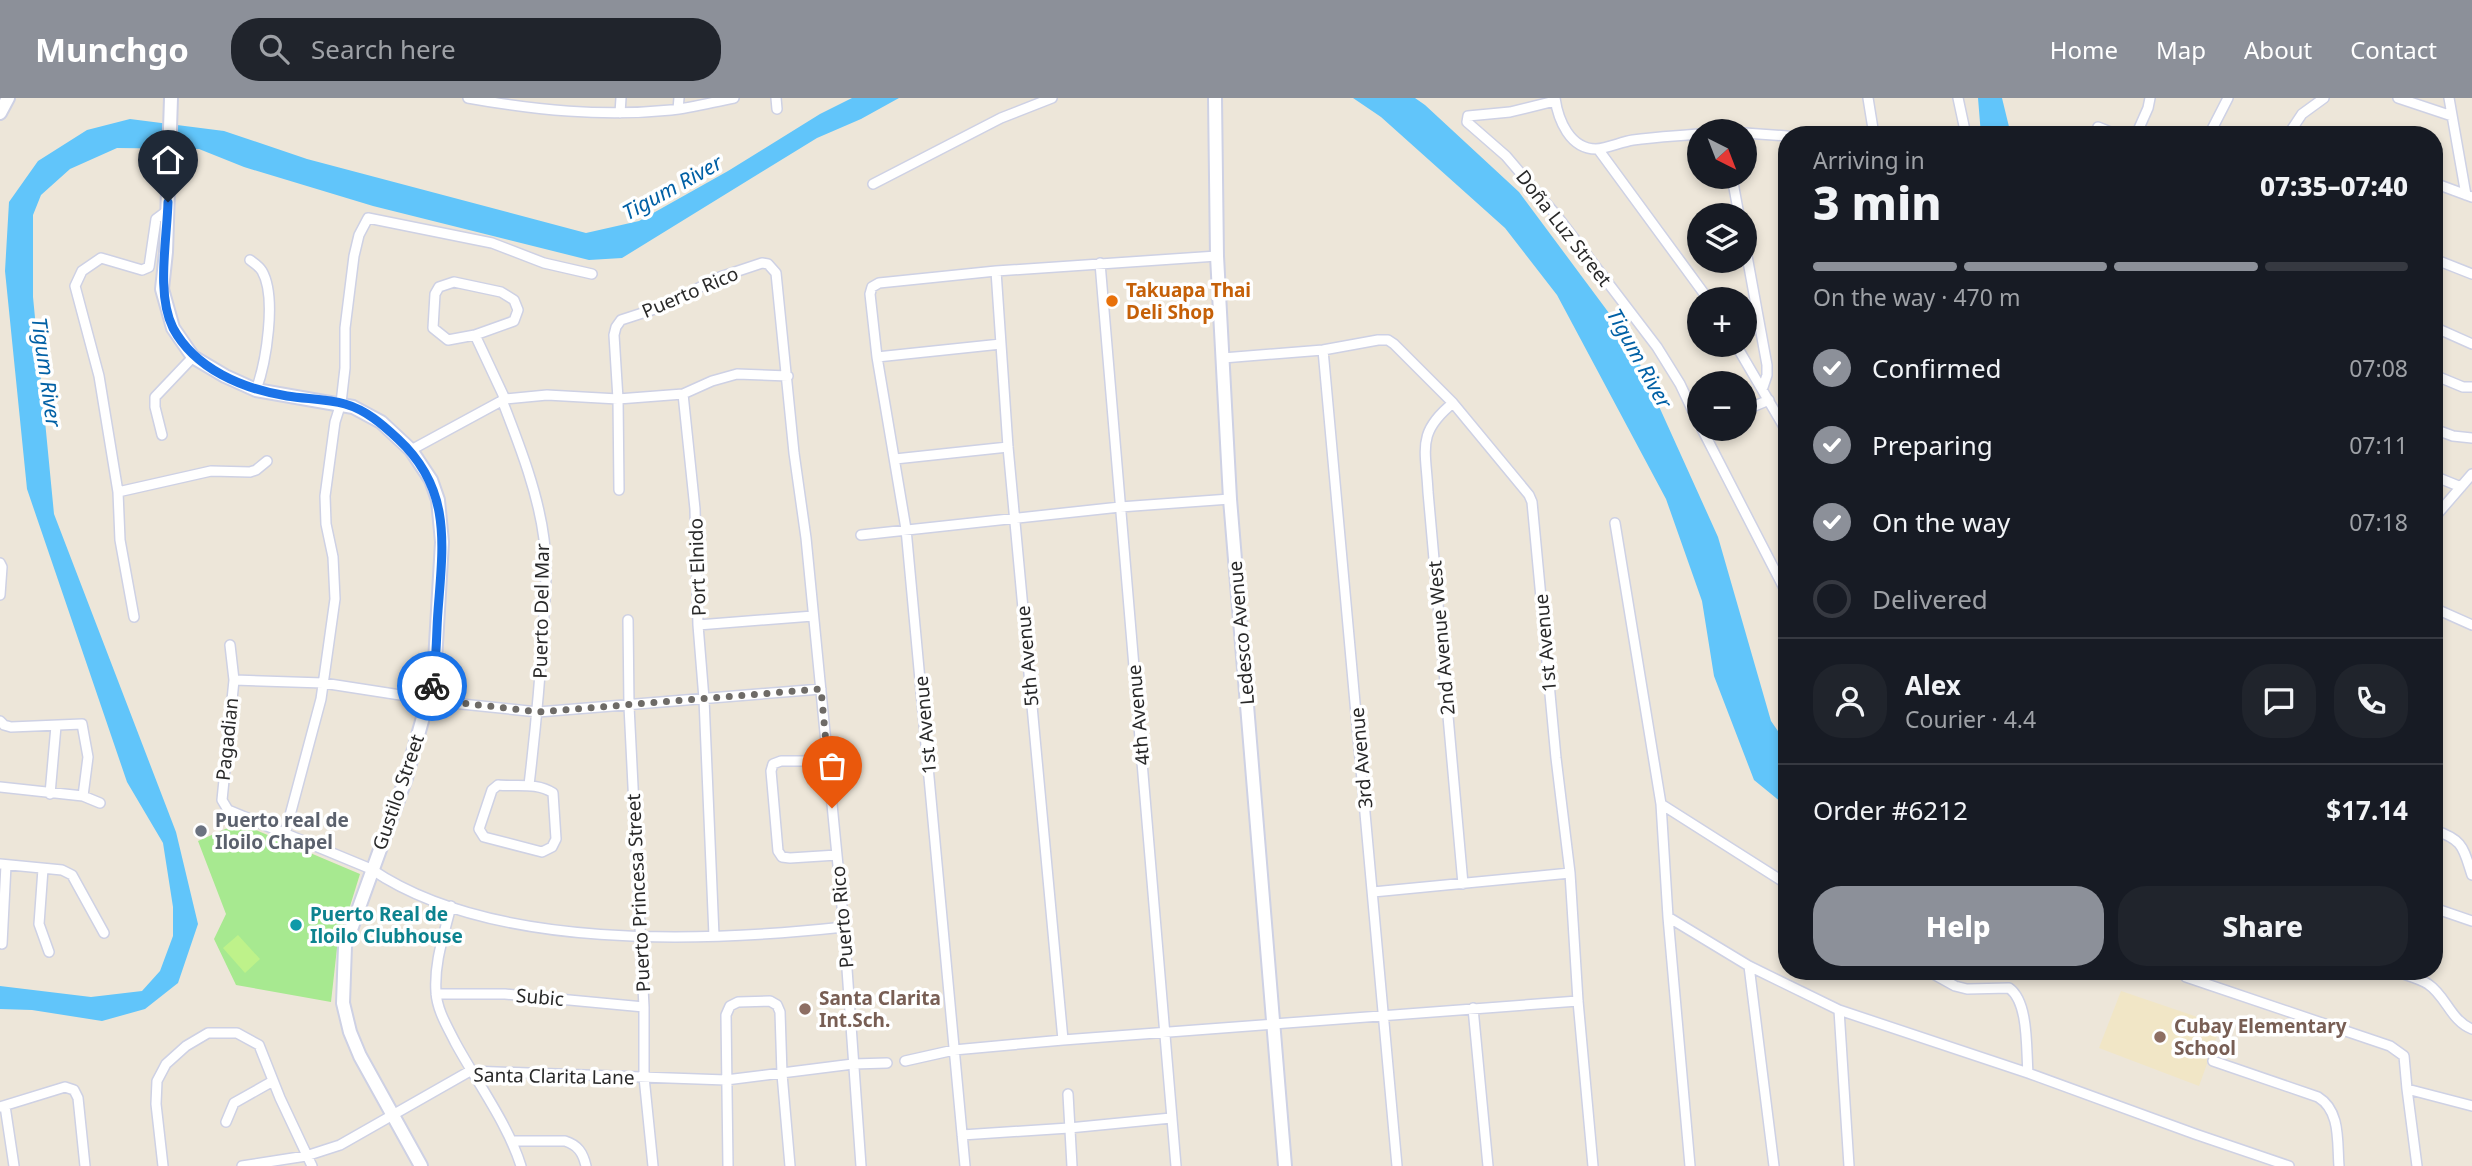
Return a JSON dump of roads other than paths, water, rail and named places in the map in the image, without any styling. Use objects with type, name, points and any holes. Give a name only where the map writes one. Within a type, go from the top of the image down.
[{"type":"street","points":[[0,113],[8,98]]},
{"type":"street","name":"Gustilo Street","points":[[171,98],[162,289],[173,328],[193,357],[225,376],[256,390],[341,403],[381,422],[411,450],[431,480],[438,500],[442,542],[434,678],[406,778],[345,946],[343,1003],[350,1032],[421,1166]]},
{"type":"street","points":[[468,98],[528,103],[568,113],[678,109],[734,98]]},
{"type":"street","points":[[620,113],[621,98]]},
{"type":"street","points":[[678,109],[679,98]]},
{"type":"street","points":[[776,98],[777,110]]},
{"type":"street","points":[[873,184],[983,127],[1052,98]]},
{"type":"street","name":"Ledesco Avenue","points":[[1215,98],[1217,256],[1230,499],[1285,1166]]},
{"type":"street","points":[[1868,98],[1873,126]]},
{"type":"street","points":[[1958,98],[1964,126]]},
{"type":"street","points":[[2140,126],[2150,98]]},
{"type":"street","points":[[2214,126],[2228,98]]},
{"type":"street","points":[[2294,126],[2302,114],[2324,98]]},
{"type":"street","points":[[2398,98],[2452,116]]},
{"type":"street","points":[[2448,98],[2469,196]]},
{"type":"street","points":[[1555,100],[1566,130],[1576,143],[1586,148],[1598,149],[1621,142],[1687,135]]},
{"type":"street","name":"Doña Luz Street","points":[[1555,100],[1510,112],[1468,116],[1467,122],[1506,156],[1557,216],[1657,347],[1687,400]]},
{"type":"street","points":[[1757,134],[1778,135]]},
{"type":"street","points":[[1598,149],[1699,287]]},
{"type":"street","points":[[2443,186],[2469,196]]},
{"type":"street","points":[[134,617],[120,540],[118,492],[99,376],[75,286],[82,271],[101,258],[142,270],[149,267],[156,219],[167,210]]},
{"type":"street","points":[[285,834],[321,699],[335,599],[325,496],[335,422],[341,403],[345,368],[345,328],[355,256],[359,235],[368,218],[492,243],[544,263],[592,274]]},
{"type":"street","points":[[996,271],[1217,256]]},
{"type":"street","points":[[250,260],[261,269],[266,282],[269,323],[264,370],[256,390]]},
{"type":"street","name":"Puerto Rico","points":[[618,399],[614,335],[621,320],[661,307],[720,277],[762,263],[768,264],[776,273],[794,453],[806,538],[844,927],[861,1166]]},
{"type":"street","name":"4th Avenue","points":[[1100,263],[1176,1166]]},
{"type":"street","points":[[2443,263],[2472,274]]},
{"type":"street","name":"1st Avenue","points":[[965,1166],[906,529],[877,357],[870,294],[872,287],[879,282],[996,271]]},
{"type":"street","name":"5th Avenue","points":[[996,271],[1007,447],[1063,1040]]},
{"type":"street","points":[[1750,273],[1767,365],[1763,387]]},
{"type":"street","points":[[454,282],[501,292],[514,300],[518,310],[514,321],[475,335],[448,340],[433,328],[435,294],[439,287],[454,282]]},
{"type":"street","points":[[2443,331],[2472,344]]},
{"type":"street","name":"Puerto Del Mar","points":[[475,335],[503,399],[536,501],[544,539],[545,584],[538,712],[529,785]]},
{"type":"street","name":"1st Avenue","points":[[1223,358],[1322,350],[1388,340],[1453,403],[1526,488],[1532,502],[1556,758],[1570,873],[1593,1166]]},
{"type":"street","points":[[877,357],[1000,344]]},
{"type":"street","name":"3rd Avenue","points":[[1322,350],[1397,1166]]},
{"type":"street","points":[[162,435],[155,397],[193,357]]},
{"type":"street","points":[[1744,357],[1778,416]]},
{"type":"street","points":[[411,450],[503,399],[547,395],[618,399],[683,394],[712,381],[737,374],[788,376]]},
{"type":"street","points":[[2443,379],[2463,387],[2472,387]]},
{"type":"street","name":"Port Elnido","points":[[683,394],[695,509],[698,625],[813,616]]},
{"type":"street","points":[[618,399],[619,490]]},
{"type":"street","points":[[1757,405],[1769,400]]},
{"type":"street","name":"2nd Avenue West","points":[[1453,403],[1433,421],[1426,443],[1428,492],[1463,884]]},
{"type":"street","points":[[2443,432],[2472,439]]},
{"type":"street","points":[[1708,441],[1778,577]]},
{"type":"street","points":[[895,459],[1007,447]]},
{"type":"street","points":[[118,492],[211,471],[256,470],[267,461]]},
{"type":"street","points":[[2443,508],[2472,474]]},
{"type":"street","points":[[2443,480],[2461,487]]},
{"type":"street","points":[[861,536],[1120,507],[1230,499]]},
{"type":"street","points":[[1615,523],[1661,804],[1690,1166]]},
{"type":"street","points":[[0,564],[0,595]]},
{"type":"street","points":[[2443,612],[2472,625]]},
{"type":"street","name":"Puerto Princesa Street","points":[[628,620],[629,706],[645,1077],[653,1166]]},
{"type":"street","points":[[698,625],[704,699],[713,936]]},
{"type":"street","points":[[230,645],[234,680]]},
{"type":"street","name":"Pagadian","points":[[821,689],[538,712],[323,683],[234,680],[222,800],[228,810],[371,869],[391,883],[450,906],[511,923],[548,929],[639,936],[713,936],[844,927]]},
{"type":"street","points":[[0,721],[11,727],[82,724],[88,757],[83,796]]},
{"type":"street","points":[[50,794],[56,726]]},
{"type":"street","points":[[827,761],[781,761],[773,764],[771,771],[778,851],[782,857],[790,858],[837,855]]},
{"type":"street","points":[[498,785],[529,785],[548,789],[553,793],[556,839],[552,847],[542,852],[484,837],[479,829],[492,790],[498,785]]},
{"type":"street","points":[[0,787],[83,796],[100,803]]},
{"type":"street","points":[[1661,804],[1778,878]]},
{"type":"street","points":[[2443,833],[2456,838],[2465,853],[2472,875]]},
{"type":"street","points":[[2,944],[3,865],[62,870],[72,875],[104,933]]},
{"type":"street","points":[[43,869],[39,924],[49,952]]},
{"type":"street","points":[[1373,892],[1570,873]]},
{"type":"street","points":[[450,906],[439,948],[436,994],[441,1017],[513,1141],[522,1166]]},
{"type":"street","points":[[2443,911],[2472,921]]},
{"type":"street","points":[[1668,917],[1749,966],[1839,1010],[2028,1073],[2289,1166]]},
{"type":"street","points":[[1749,966],[1774,1166]]},
{"type":"street","points":[[1946,980],[1962,988],[2009,988],[2016,993],[2022,1006],[2028,1073]]},
{"type":"street","points":[[2195,980],[2390,1046],[2404,1056],[2417,1166]]},
{"type":"street","points":[[2419,980],[2427,983],[2440,995],[2457,1019],[2472,1029]]},
{"type":"street","name":"Subic","points":[[436,994],[505,994],[644,1007]]},
{"type":"street","points":[[728,1166],[726,1015],[730,1006],[738,1002],[770,1001],[777,1005],[780,1012],[790,1166]]},
{"type":"street","points":[[905,1060],[954,1050],[1063,1040],[1578,1001]]},
{"type":"street","points":[[1474,1008],[1488,1166]]},
{"type":"street","points":[[1839,1010],[1849,1166]]},
{"type":"street","points":[[163,1166],[156,1104],[157,1081],[166,1064],[186,1046],[208,1033],[237,1033],[259,1045],[312,1166]]},
{"type":"street","points":[[2213,1061],[2318,1097],[2327,1103],[2335,1120],[2339,1166]]},
{"type":"street","name":"Santa Clarita Lane","points":[[242,1166],[306,1156],[340,1145],[470,1071],[726,1080],[887,1063]]},
{"type":"street","points":[[226,1122],[234,1103],[273,1081]]},
{"type":"street","points":[[14,1166],[2,1106],[65,1087],[74,1090],[78,1098],[85,1166]]},
{"type":"street","points":[[2407,1089],[2472,1106]]},
{"type":"street","points":[[1068,1094],[1072,1166]]},
{"type":"street","points":[[962,1135],[1171,1118]]},
{"type":"street","points":[[513,1141],[565,1141],[573,1144],[582,1153],[586,1166]]},
{"type":"water","points":[[852,98],[899,98],[861,119],[817,138],[622,258],[589,260],[373,206],[244,167],[199,149],[117,148],[70,169],[41,195],[33,215],[33,297],[54,514],[176,832],[198,924],[178,983],[145,1009],[102,1021],[32,1010],[0,1009],[0,986],[91,997],[142,991],[160,971],[173,936],[173,907],[163,843],[127,782],[27,489],[5,271],[9,202],[38,161],[87,130],[130,119],[224,131],[307,159],[586,233],[639,221],[728,171],[820,114]]},
{"type":"water","points":[[1353,98],[1415,98],[1425,105],[1519,192],[1629,340],[1718,537],[1771,721],[1778,731],[1778,800],[1754,780],[1714,676],[1702,601],[1666,499],[1557,295],[1505,228],[1381,117]]},
{"type":"water","points":[[1978,98],[2002,98],[2009,126],[1980,126]]},
{"type":"place","name":"Takuapa Thai Deli Shop","points":[[1112,301]]},
{"type":"place","name":"Puerto real de Iloilo Chapel","points":[[201,831]]},
{"type":"place","name":"Puerto Real de Iloilo Clubhouse","points":[[296,925]]},
{"type":"place","name":"Santa Clarita Int.Sch.","points":[[805,1009]]},
{"type":"place","name":"Cubay Elementary School","points":[[2160,1037]]},
{"type":"water label","name":"Tigum River","points":[[672,187]]},
{"type":"water label","name":"Tigum River","points":[[1640,358]]},
{"type":"water label","name":"Tigum River","points":[[47,372]]}]
